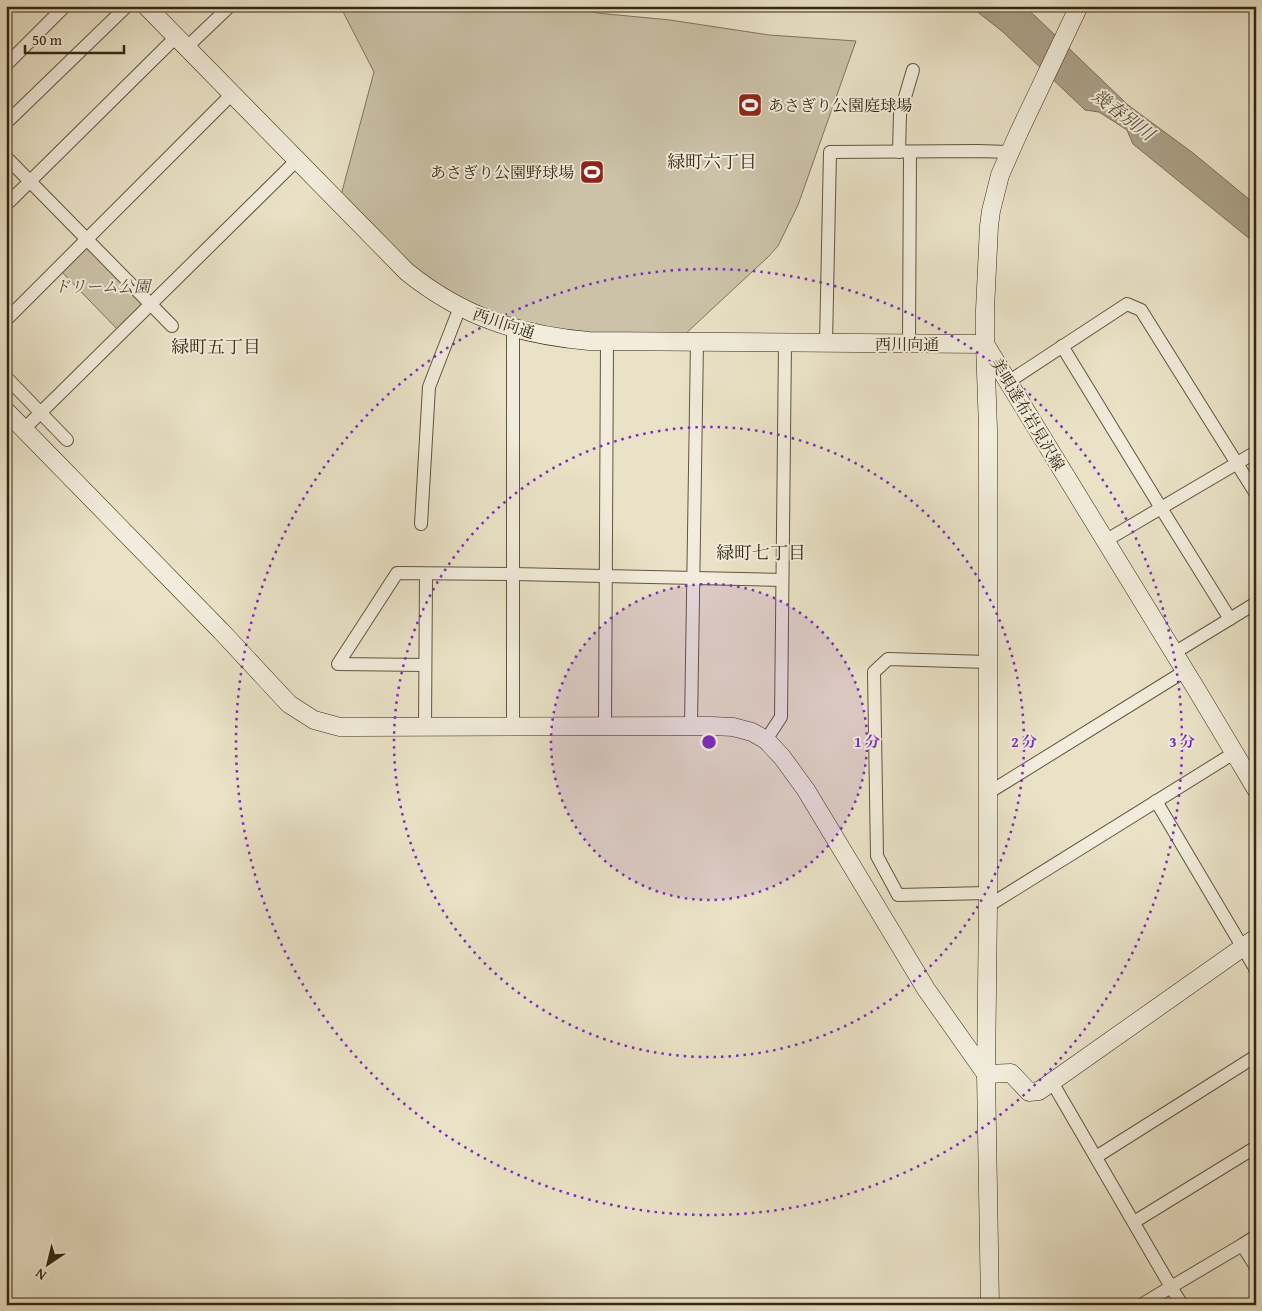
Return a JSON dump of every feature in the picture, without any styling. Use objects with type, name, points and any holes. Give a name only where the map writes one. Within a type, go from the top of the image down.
[{"type":"street","points":[[6,65],[64,6]]},
{"type":"street","points":[[6,124],[127,6]]},
{"type":"street","name":"西川向通","points":[[146,6],[407,272],[442,298],[492,321],[513,328],[567,339],[607,341],[985,344]]},
{"type":"street","points":[[6,205],[182,42],[230,6]]},
{"type":"street","name":"美唄達布岩見沢線","points":[[1079,6],[1009,152],[998,182],[989,226],[985,344],[1256,789]]},
{"type":"street","points":[[909,344],[904,152],[900,114],[913,70]]},
{"type":"street","points":[[6,320],[232,94]]},
{"type":"street","points":[[826,343],[830,152],[1009,152]]},
{"type":"street","points":[[6,157],[172,326]]},
{"type":"street","points":[[24,429],[296,160]]},
{"type":"street","points":[[1008,382],[1127,304],[1141,310],[1256,494]]},
{"type":"street","points":[[421,524],[429,387],[460,307]]},
{"type":"street","points":[[513,328],[513,726]]},
{"type":"street","points":[[605,726],[607,341]]},
{"type":"street","points":[[691,725],[697,342]]},
{"type":"street","points":[[766,740],[781,717],[785,343]]},
{"type":"street","points":[[985,344],[988,429],[986,1074],[990,1305]]},
{"type":"street","points":[[1062,346],[1230,619]]},
{"type":"street","points":[[6,377],[67,440]]},
{"type":"street","points":[[6,411],[214,624],[289,704],[314,720],[340,727],[691,725],[733,727],[752,732],[766,740],[782,757],[806,790],[926,988],[986,1074]]},
{"type":"street","points":[[1106,541],[1256,452]]},
{"type":"street","points":[[425,665],[338,664],[397,573],[782,580]]},
{"type":"street","points":[[425,726],[426,574]]},
{"type":"street","points":[[1174,653],[1256,603]]},
{"type":"street","points":[[988,662],[888,659],[874,672],[877,856],[898,894],[988,900],[1234,753]]},
{"type":"street","points":[[988,794],[1185,671]]},
{"type":"street","points":[[1156,801],[1249,943],[1256,970]]},
{"type":"street","points":[[986,1074],[1011,1073],[1029,1092],[1039,1091],[1249,943]]},
{"type":"street","points":[[1096,1157],[1256,1056]]},
{"type":"street","points":[[1052,1082],[1182,1305]]},
{"type":"street","points":[[1134,1222],[1256,1147]]},
{"type":"street","points":[[1141,1305],[1256,1236]]},
{"type":"street","points":[[1242,1245],[1256,1267]]},
{"type":"green space","points":[[340,6],[568,6],[597,13],[670,20],[769,35],[856,41],[798,205],[778,246],[768,257],[682,337],[557,332],[480,311],[408,268],[340,199],[374,72]]},
{"type":"green space","name":"ドリーム公園","points":[[86,241],[148,305],[120,332],[58,268]]},
{"type":"water","name":"幾春別川","points":[[970,6],[1022,6],[1034,15],[1128,105],[1193,153],[1256,205],[1256,244],[1133,144],[1127,130],[1099,112],[1085,110],[1003,32]]},
{"type":"place","name":"あさぎり公園庭球場","points":[[750,105]]},
{"type":"place","name":"あさぎり公園野球場","points":[[592,172]]},
{"type":"district","name":"緑町六丁目","points":[[712,162]]},
{"type":"district","name":"緑町五丁目","points":[[216,347]]},
{"type":"district","name":"緑町七丁目","points":[[761,553]]}]
